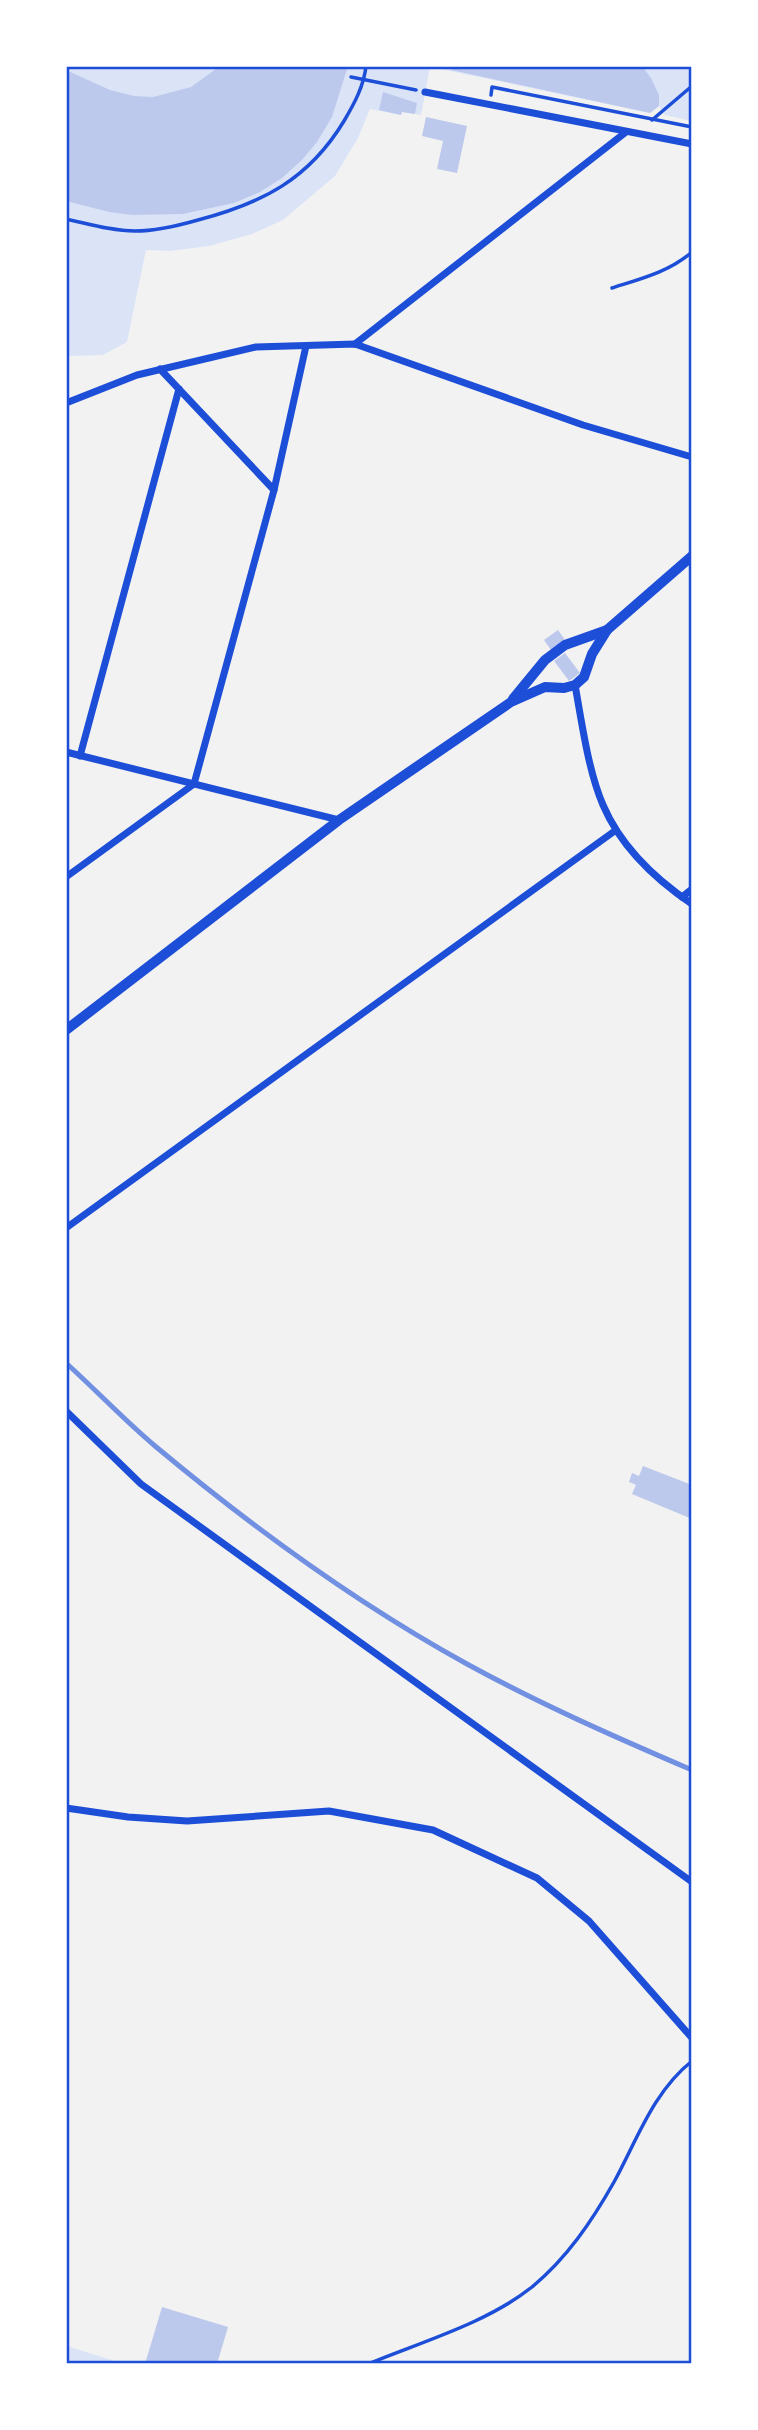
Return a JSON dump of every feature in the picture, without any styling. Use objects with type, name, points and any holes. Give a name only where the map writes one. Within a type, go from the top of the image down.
[{"type":"main road","points":[[66,1030],[339,820],[511,702],[545,687],[564,688],[575,685],[584,677],[592,654],[607,630],[691,556]]},
{"type":"main road","points":[[511,702],[545,660],[565,645],[607,630]]},
{"type":"street","points":[[425,92],[691,144]]},
{"type":"street","points":[[355,344],[626,132]]},
{"type":"street","points":[[66,403],[137,375],[256,347],[355,344],[583,425],[691,457]]},
{"type":"street","points":[[66,877],[194,784],[274,490],[306,346]]},
{"type":"street","points":[[160,369],[274,490]]},
{"type":"street","points":[[80,756],[179,389]]},
{"type":"street","points":[[575,685],[589,756],[602,803],[616,830],[663,884],[691,904]]},
{"type":"street","points":[[66,752],[339,820]]},
{"type":"street","points":[[66,1228],[616,830]]},
{"type":"street","points":[[682,897],[691,889]]},
{"type":"street","points":[[66,1411],[141,1484],[691,1882]]},
{"type":"street","points":[[66,1808],[128,1817],[187,1821],[329,1811],[433,1830],[537,1878],[589,1921],[691,2038]]},
{"type":"lane","points":[[612,288],[655,275],[683,260],[691,252]]},
{"type":"path","points":[[66,219],[134,231],[164,229],[253,203],[288,184],[329,146],[365,80],[366,66]]},
{"type":"path","points":[[351,78],[417,90]]},
{"type":"path","points":[[652,120],[691,86]]},
{"type":"path","points":[[488,104],[492,87],[691,127]]},
{"type":"path","points":[[368,2364],[488,2315],[532,2287],[586,2230],[659,2095],[691,2061]]},
{"type":"shaded area","points":[[67,67],[430,67],[421,115],[402,112],[401,115],[370,109],[358,138],[335,176],[283,220],[252,234],[209,246],[170,251],[146,250],[127,342],[103,355],[71,356],[67,355]]},
{"type":"shaded area","points":[[431,67],[691,67],[691,121],[665,115],[659,106],[650,113]]},
{"type":"shaded area","points":[[67,2346],[121,2363],[67,2363]]},
{"type":"building","points":[[220,66],[348,66],[332,117],[317,142],[282,178],[260,192],[234,203],[183,214],[132,215],[66,201],[66,70],[110,90],[153,97],[191,87]]},
{"type":"building","points":[[450,66],[642,66],[659,95],[659,106],[650,113],[451,70]]},
{"type":"building","points":[[383,92],[417,103],[415,114],[402,112],[401,115],[379,110]]},
{"type":"building","points":[[426,117],[467,126],[457,173],[437,169],[443,141],[422,136]]},
{"type":"building","points":[[558,630],[565,640],[551,650],[544,640]]},
{"type":"building","points":[[565,653],[580,673],[569,681],[554,661]]},
{"type":"building","points":[[643,1466],[692,1485],[692,1519],[632,1494],[636,1485],[629,1482],[632,1473],[639,1476]]},
{"type":"building","points":[[162,2307],[228,2327],[217,2364],[145,2364]]},
{"type":"railway","points":[[66,1363],[144,1436],[192,1476],[345,1590],[467,1664],[522,1693],[692,1770]]}]
